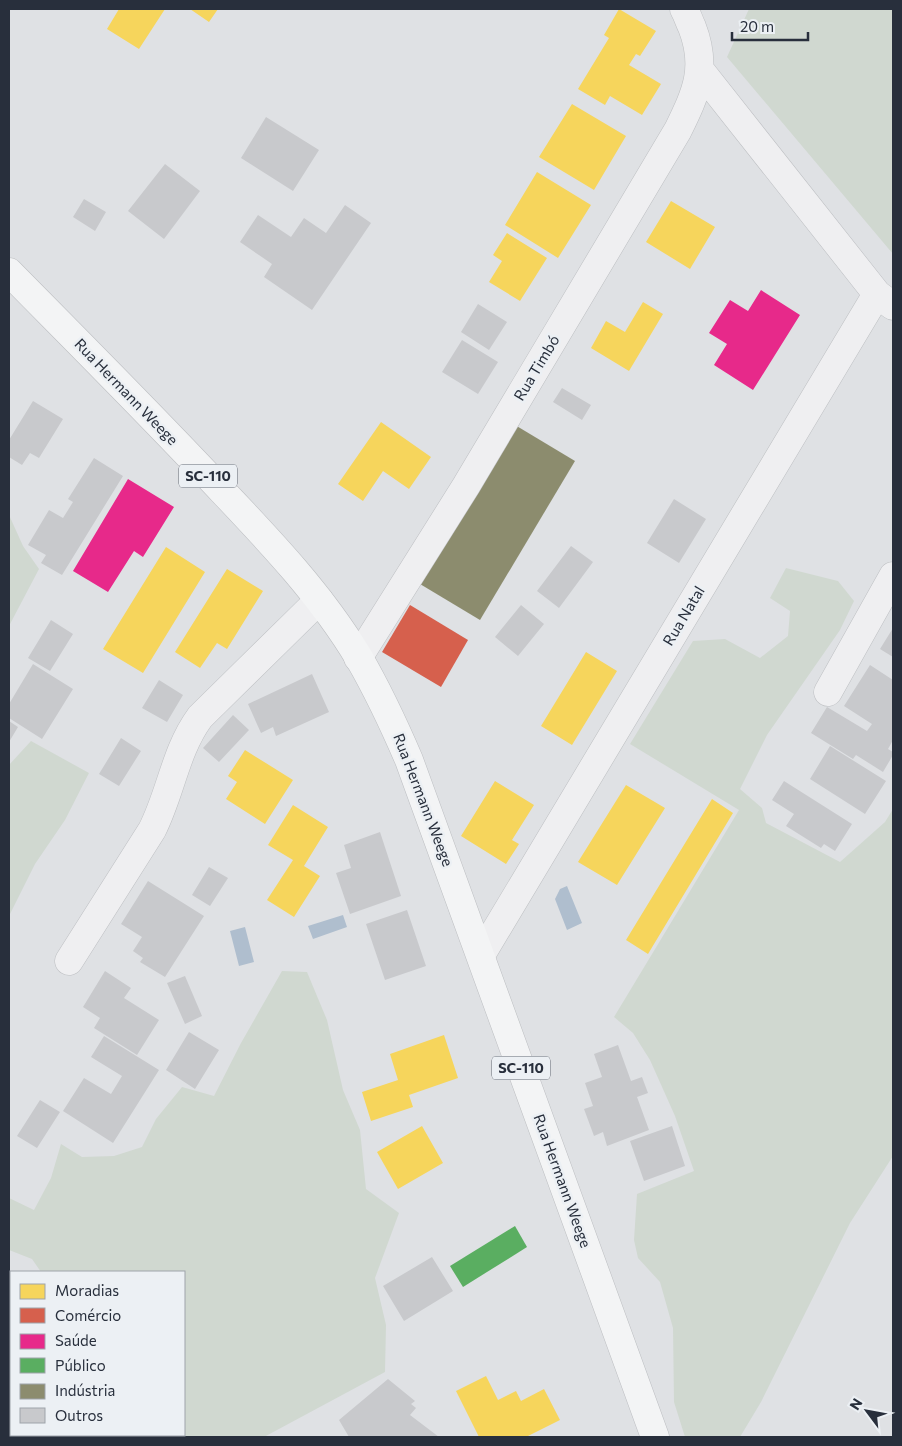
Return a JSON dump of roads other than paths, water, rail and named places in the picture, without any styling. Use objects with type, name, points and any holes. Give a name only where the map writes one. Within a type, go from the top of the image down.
[{"type":"main road","name":"Rua Hermann Weege","points":[[9,272],[160,426],[281,554],[319,600],[358,658],[390,718],[409,760],[655,1437]]},
{"type":"street","name":"Rua Timbó","points":[[358,658],[466,486],[678,130],[692,100],[700,70],[698,42],[684,9]]},
{"type":"street","points":[[700,70],[885,300]]},
{"type":"street","name":"Rua Natal","points":[[481,955],[885,300]]},
{"type":"street","points":[[828,692],[893,576]]},
{"type":"street","points":[[69,961],[159,817],[181,752],[191,730],[200,717],[319,600]]},
{"type":"water","points":[[567,886],[582,923],[567,930],[555,899],[560,889]]},
{"type":"water","points":[[343,915],[347,927],[313,939],[308,926]]},
{"type":"water","points":[[245,927],[254,962],[239,966],[230,931]]}]
